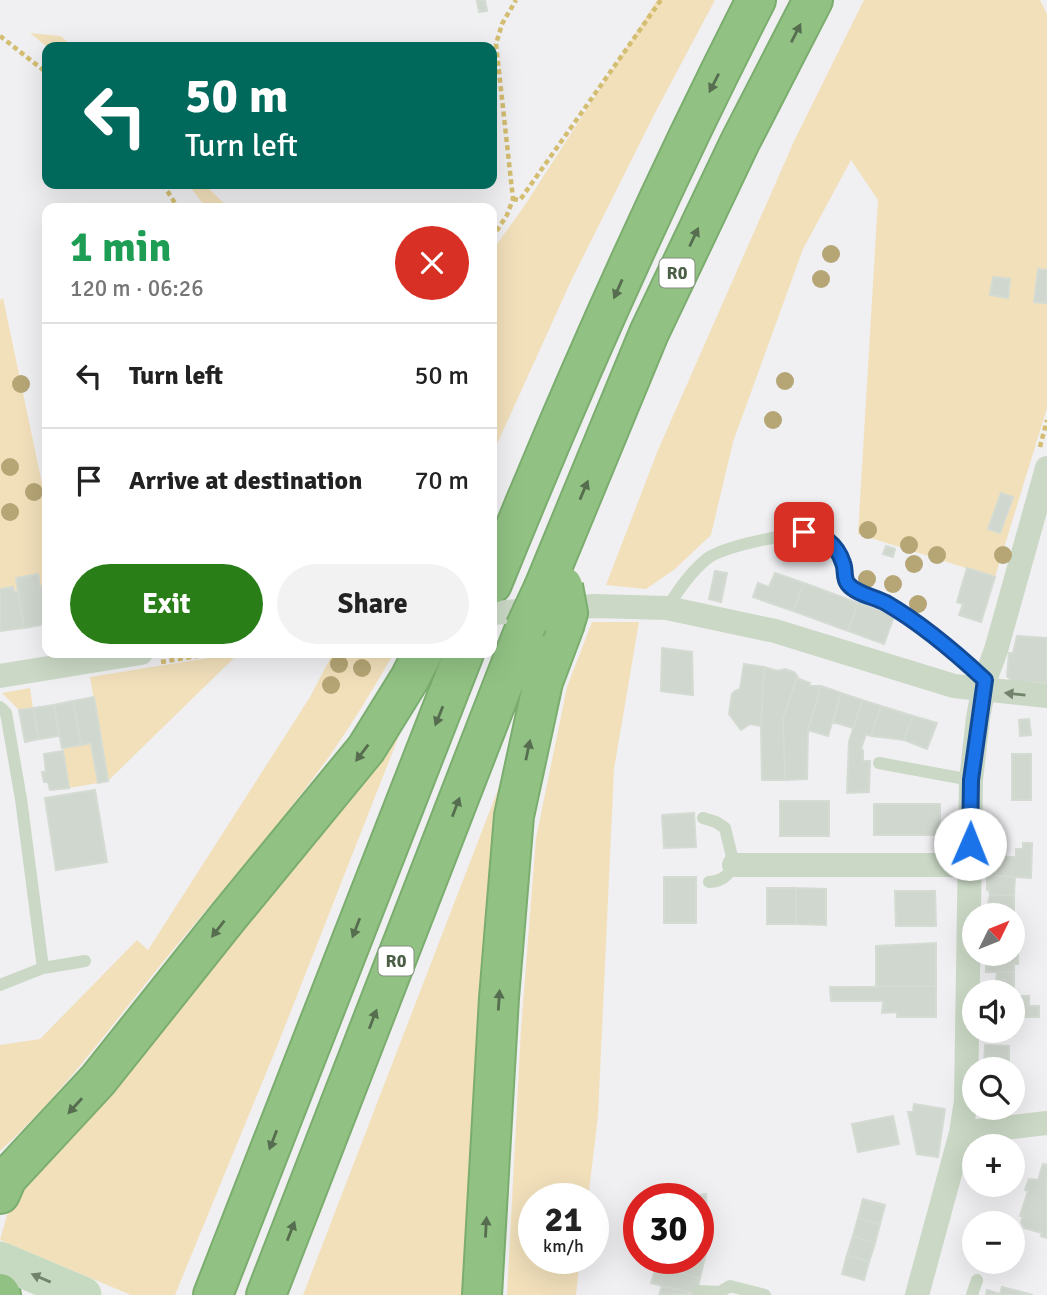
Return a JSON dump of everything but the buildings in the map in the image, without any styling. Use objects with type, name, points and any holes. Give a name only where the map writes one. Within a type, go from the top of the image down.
[{"type":"highway","name":"R0","points":[[497,571],[534,478],[697,116],[756,0]]},
{"type":"highway","name":"R0","points":[[497,653],[509,620],[555,576],[649,332],[740,142],[813,0]]},
{"type":"highway","points":[[497,519],[534,478]]},
{"type":"highway","points":[[482,1295],[499,998],[514,816],[542,682],[568,613],[555,576]]},
{"type":"highway","points":[[0,1194],[7,1178],[98,1080],[366,749],[420,658]]},
{"type":"highway","name":"R0","points":[[213,1295],[462,658]]},
{"type":"highway","name":"R0","points":[[266,1295],[495,658]]},
{"type":"highway","points":[[0,1169],[32,1149]]},
{"type":"main road","points":[[0,1260],[83,1295]]},
{"type":"street","points":[[917,1295],[961,1133],[968,1082],[971,780],[983,685],[996,650],[1047,468]]},
{"type":"street","points":[[509,620],[594,606],[667,608],[775,631],[940,683],[983,685],[1047,696]]},
{"type":"street","points":[[0,676],[110,658]]},
{"type":"street","points":[[734,865],[969,865]]},
{"type":"street","points":[[961,1133],[1047,1123]]},
{"type":"lane","points":[[667,608],[693,572],[710,557],[741,545],[804,532],[818,533],[837,551],[844,563],[846,580],[850,586],[885,603],[911,620],[983,685]]},
{"type":"lane","points":[[0,708],[6,713],[21,799],[43,968]]},
{"type":"lane","points":[[879,763],[971,780]]},
{"type":"lane","points":[[704,818],[725,828],[734,865],[728,876],[709,882]]},
{"type":"lane","points":[[0,985],[43,968],[85,961]]},
{"type":"lane","points":[[972,1295],[977,1280]]},
{"type":"lane","points":[[698,1291],[720,1292],[730,1286],[765,1295]]},
{"type":"path","points":[[497,42],[502,24],[516,0]]},
{"type":"path","points":[[513,199],[520,200],[661,0]]},
{"type":"path","points":[[0,36],[42,69]]},
{"type":"path","points":[[497,53],[513,199],[497,230]]},
{"type":"shaded area","points":[[657,0],[715,0],[571,281],[497,444],[497,244]]},
{"type":"shaded area","points":[[864,0],[1040,0],[1047,14],[1047,270],[1035,302],[1047,303],[1047,408],[995,577],[858,534],[878,200],[851,160],[803,249],[733,442],[711,535],[675,569],[646,589],[606,585],[658,450],[795,139]]},
{"type":"shaded area","points":[[30,33],[61,36],[68,42],[42,42]]},
{"type":"shaded area","points":[[192,189],[209,189],[224,203],[202,203]]},
{"type":"shaded area","points":[[3,298],[42,483],[42,587],[37,574],[16,578],[18,591],[0,589],[0,300]]},
{"type":"shaded area","points":[[592,622],[639,622],[614,769],[598,1116],[590,1183],[518,1183],[518,1274],[578,1274],[576,1295],[507,1295],[521,1029],[536,838],[567,687]]},
{"type":"shaded area","points":[[208,658],[234,658],[108,781],[90,677]]},
{"type":"shaded area","points":[[330,658],[391,658],[335,748],[287,813],[65,1084],[0,1151],[0,1045],[40,1039],[137,940],[148,950],[310,697]]},
{"type":"shaded area","points":[[422,677],[278,1044],[175,1295],[131,1295],[0,1240],[16,1195]]},
{"type":"shaded area","points":[[30,688],[33,708],[19,710],[2,693]]},
{"type":"shaded area","points":[[91,743],[98,783],[69,788],[63,748]]},
{"type":"shaded area","points":[[514,748],[467,1295],[303,1295]]},
{"type":"route","points":[[804,532],[818,533],[828,540],[844,563],[846,580],[850,586],[885,603],[911,620],[985,680],[971,780],[970,844]]}]
